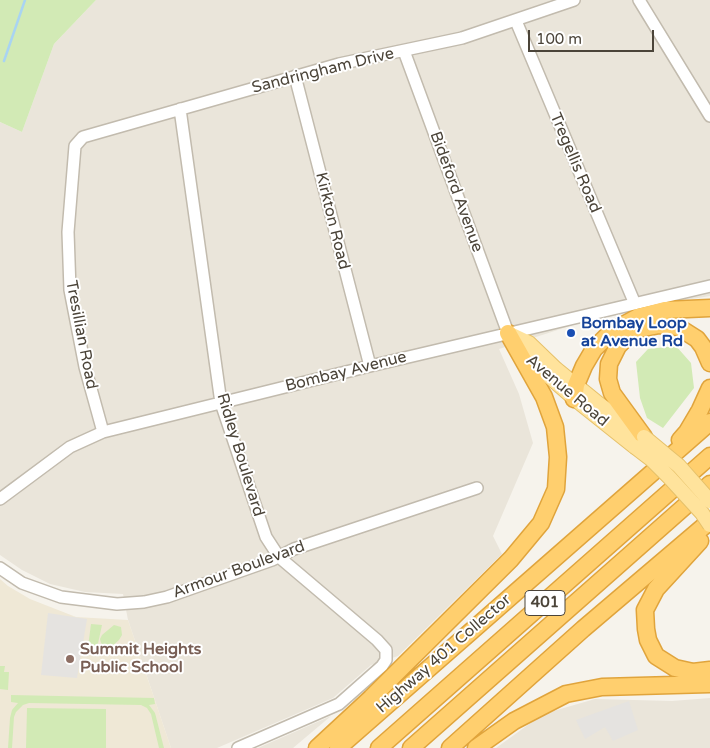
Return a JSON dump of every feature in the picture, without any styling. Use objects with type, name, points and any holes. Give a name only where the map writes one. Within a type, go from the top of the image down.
[{"type":"highway","points":[[575,392],[584,366],[594,349],[612,331],[625,322],[665,310],[710,308]]},
{"type":"highway","points":[[640,442],[614,398],[608,379],[609,364],[618,346],[639,329],[659,325],[678,327],[697,339],[710,363]]},
{"type":"highway","points":[[318,748],[511,559],[541,523],[556,489],[558,457],[556,427],[544,397],[508,333]]},
{"type":"highway","points":[[653,472],[687,432],[710,388]]},
{"type":"highway","name":"Highway 401 Collector","points":[[338,748],[710,422]]},
{"type":"highway","name":"401","points":[[379,748],[710,456]]},
{"type":"highway","name":"401","points":[[411,748],[710,484]]},
{"type":"highway","name":"401","points":[[450,748],[583,629],[710,521]]},
{"type":"highway","points":[[710,526],[705,535],[656,589],[645,610],[648,640],[656,656],[675,668],[693,672],[710,670]]},
{"type":"highway","points":[[476,748],[514,721],[566,694],[602,687],[710,684]]},
{"type":"main road","name":"Avenue Road","points":[[508,333],[529,343],[556,369],[575,392],[599,404],[640,442],[679,466],[710,501]]},
{"type":"main road","name":"Avenue Road","points":[[640,442],[652,460],[702,513],[710,526]]},
{"type":"street","name":"Sandringham Drive","points":[[76,146],[83,137],[339,64],[462,38],[574,0]]},
{"type":"street","points":[[640,0],[710,116]]},
{"type":"street","name":"Tregellis Road","points":[[516,21],[635,304]]},
{"type":"street","name":"Bideford Avenue","points":[[404,51],[508,333]]},
{"type":"street","name":"Kirkton Road","points":[[295,76],[370,366]]},
{"type":"street","name":"Ridley Boulevard","points":[[180,109],[221,403],[266,537],[279,557],[377,640],[386,650],[386,660],[382,666],[339,704],[238,748]]},
{"type":"street","name":"Tresillian Road","points":[[76,146],[68,232],[70,290],[85,368],[103,432]]},
{"type":"street","name":"Bombay Avenue","points":[[0,499],[70,447],[103,432],[370,366],[710,286]]},
{"type":"street","name":"Armour Boulevard","points":[[0,568],[22,583],[50,595],[80,601],[116,604],[144,602],[167,597],[294,550],[477,488]]},
{"type":"shaded area","points":[[96,0],[710,0],[710,296],[655,305],[573,325],[499,349],[519,394],[533,443],[493,536],[502,554],[398,656],[371,665],[333,698],[217,748],[171,748],[128,620],[123,594],[85,592],[50,584],[22,570],[0,555],[0,122],[22,132],[54,44]]},
{"type":"shaded area","name":"Summit Heights Public School","points":[[0,579],[30,599],[76,617],[128,620],[171,748],[0,748]]},
{"type":"shaded area","points":[[48,613],[87,619],[77,678],[41,675]]},
{"type":"shaded area","points":[[710,698],[710,748],[496,748],[543,714],[595,699],[672,701]]},
{"type":"shaded area","points":[[629,701],[638,730],[613,741],[605,727],[585,739],[576,720]]},
{"type":"shaded area","points":[[331,716],[293,748],[258,748]]},
{"type":"green space","points":[[0,0],[96,0],[54,44],[22,132],[0,122]]},
{"type":"green space","points":[[676,346],[691,363],[694,388],[663,428],[647,418],[640,398],[636,362],[648,349]]},
{"type":"green space","points":[[91,624],[102,625],[97,648],[88,647]]},
{"type":"green space","points":[[114,625],[121,627],[122,635],[110,648],[102,647],[100,639],[102,635]]},
{"type":"green space","points":[[0,666],[5,666],[4,672],[9,672],[8,690],[0,689]]},
{"type":"green space","points":[[11,695],[154,698],[155,704],[149,705],[155,713],[164,748],[159,748],[151,714],[147,708],[141,705],[29,703],[23,705],[16,712],[12,748],[8,748],[10,718],[12,710],[18,703],[11,702]]},
{"type":"green space","points":[[27,708],[106,709],[106,748],[26,748]]},
{"type":"waterway","points":[[4,61],[25,0]]},
{"type":"place","name":"Bombay Loop at Avenue Rd","points":[[571,333]]},
{"type":"place","name":"Summit Heights Public School","points":[[70,659]]}]
